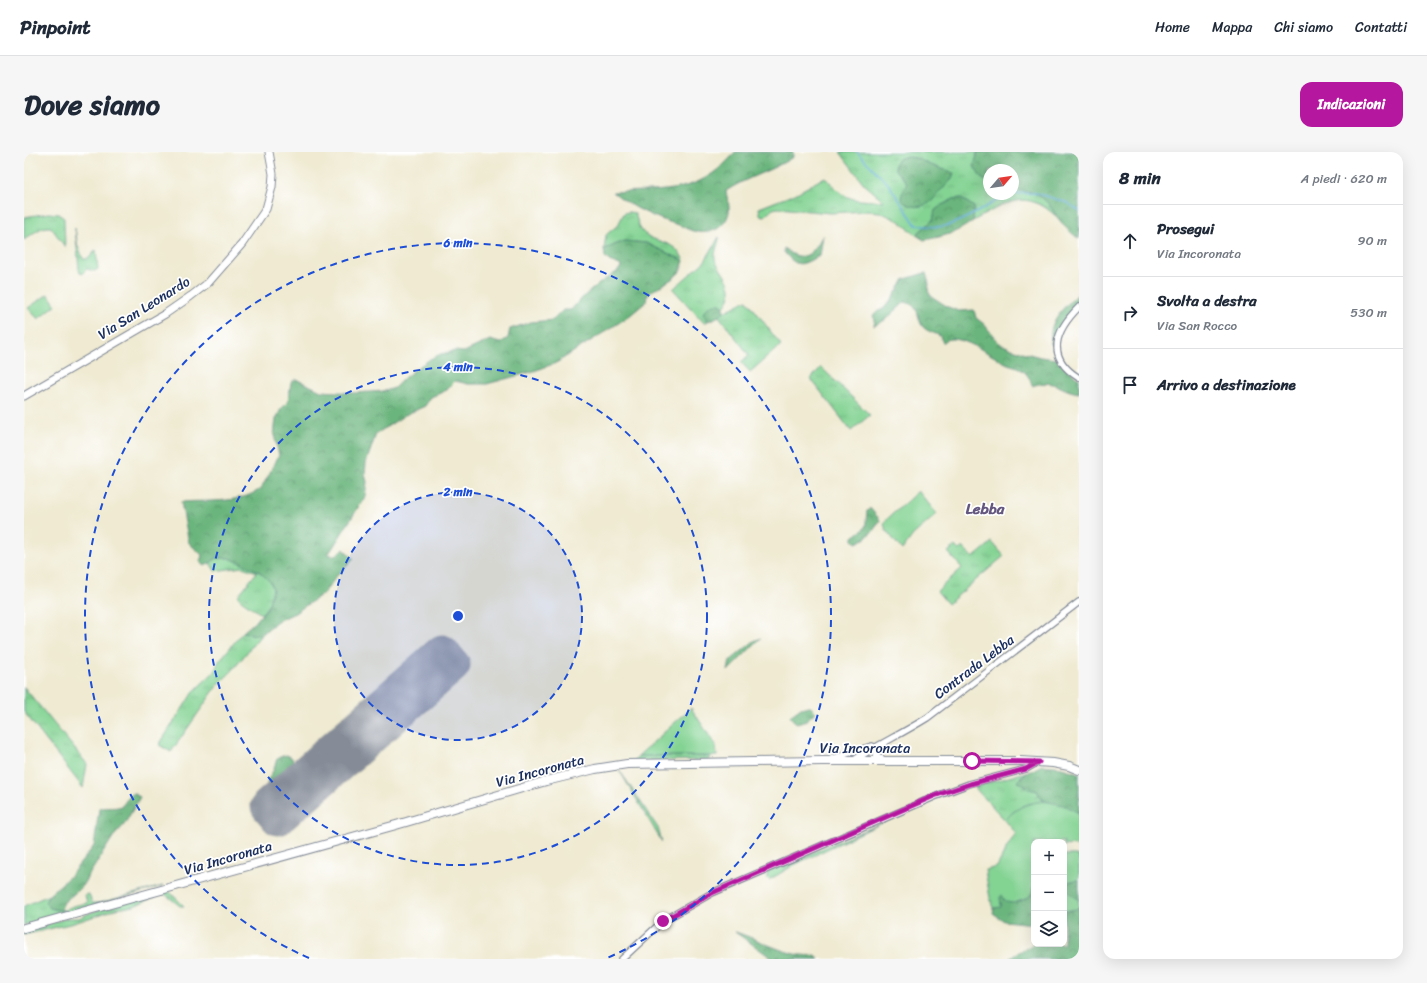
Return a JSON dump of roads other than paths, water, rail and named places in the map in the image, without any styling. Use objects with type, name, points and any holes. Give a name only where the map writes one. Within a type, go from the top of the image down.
[{"type":"main road","name":"Via Incoronata","points":[[24,928],[381,829],[546,781],[595,769],[627,764],[822,761],[1039,762],[1069,766],[1079,770]]},
{"type":"street","name":"Via San Leonardo","points":[[24,396],[165,314],[208,282],[242,244],[266,209],[272,187],[272,169],[269,152]]},
{"type":"street","points":[[1079,306],[1063,324],[1057,344],[1061,362],[1067,369],[1079,378]]},
{"type":"street","name":"Contrada Lebba","points":[[880,744],[901,734],[927,718],[1079,602]]},
{"type":"street","points":[[822,761],[880,744]]},
{"type":"street","points":[[880,744],[876,753],[877,756],[885,761]]},
{"type":"street","points":[[851,762],[880,744]]},
{"type":"street","points":[[851,762],[854,755],[861,750]]},
{"type":"street","points":[[622,959],[663,921],[712,893],[934,796],[970,784],[1026,769],[1039,762]]},
{"type":"waterway","points":[[857,152],[889,185],[916,225],[938,227],[952,224],[998,200]]},
{"type":"waterway","points":[[1019,194],[1036,193],[1068,203],[1079,211]]},
{"type":"district","name":"Lebba","points":[[985,509]]}]
